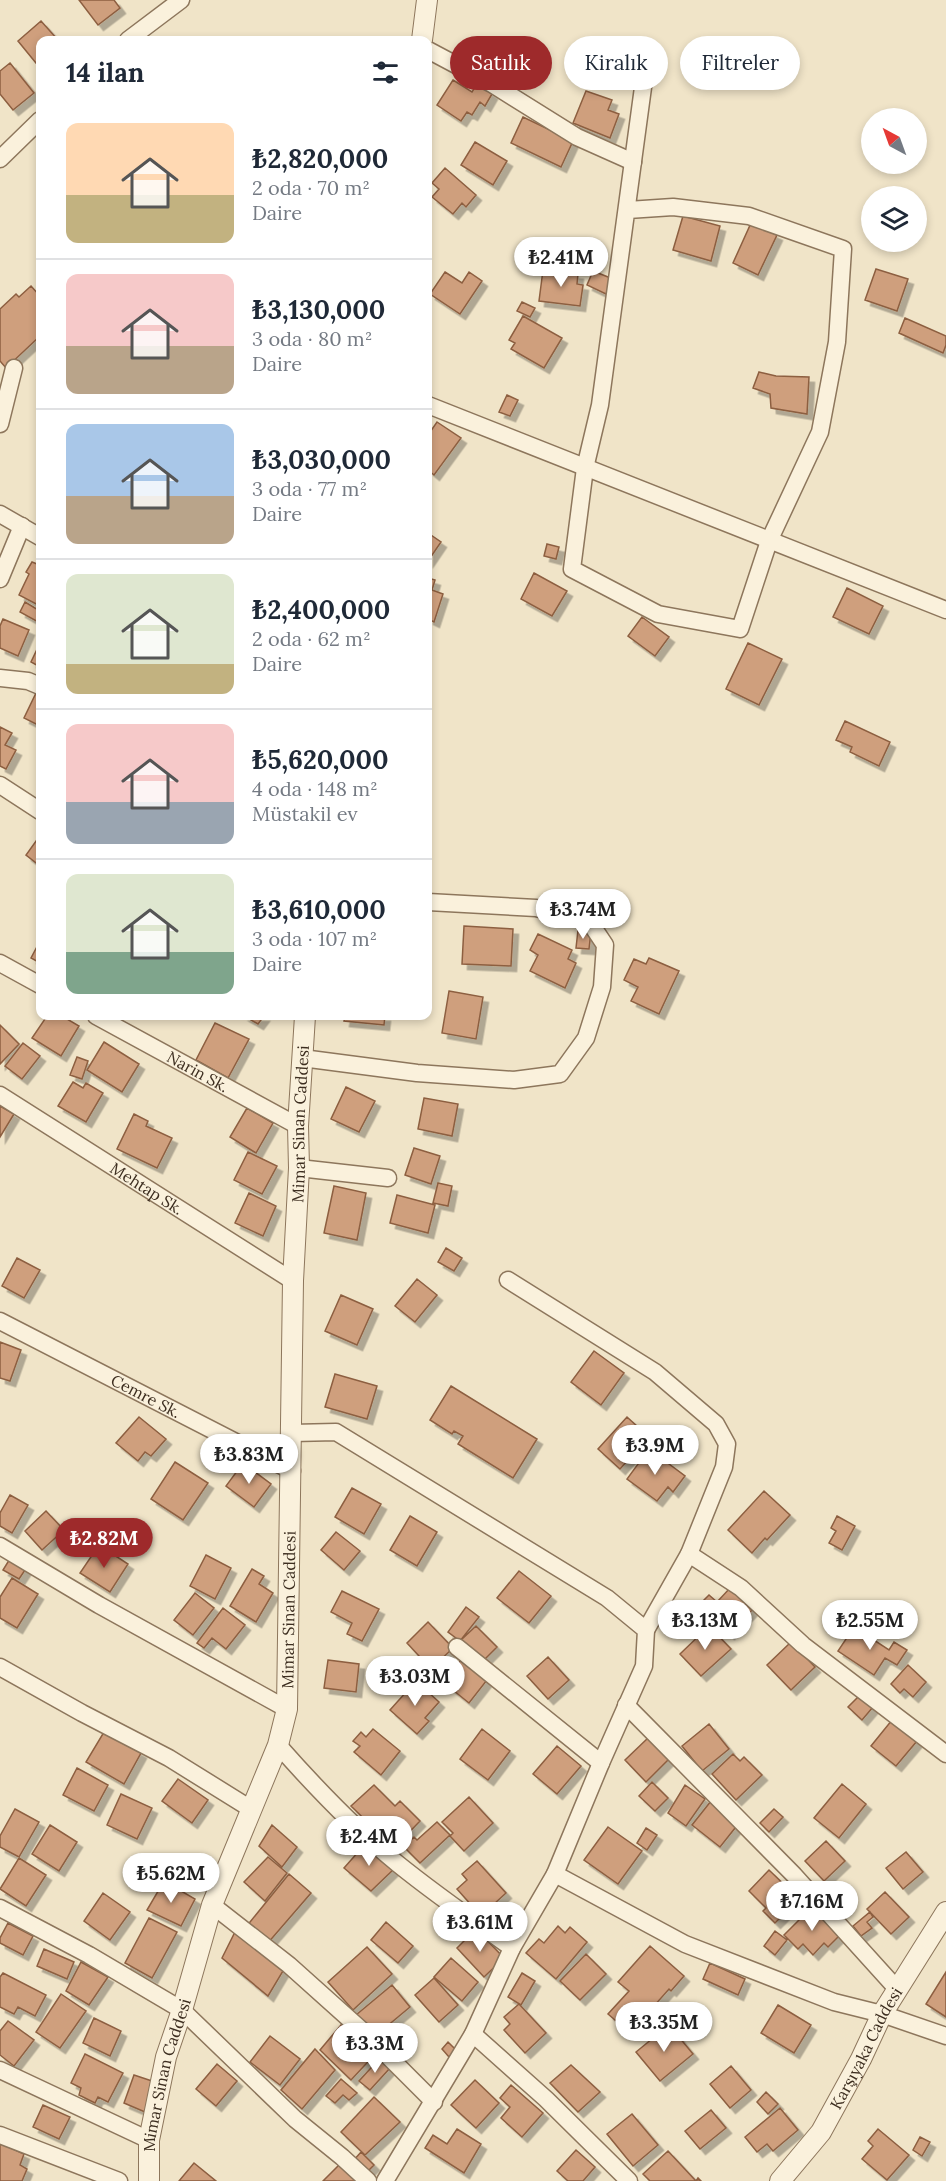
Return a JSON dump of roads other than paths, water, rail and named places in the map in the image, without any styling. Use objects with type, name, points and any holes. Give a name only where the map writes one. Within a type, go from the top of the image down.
[{"type":"street","points":[[134,36],[181,0]]},
{"type":"street","points":[[422,36],[427,0]]},
{"type":"street","points":[[432,52],[492,84],[577,137],[633,162]]},
{"type":"street","points":[[627,210],[673,207],[749,216],[843,249],[837,342],[820,432],[769,541],[740,629],[658,614],[572,569],[585,468],[600,405],[643,90]]},
{"type":"street","points":[[0,159],[36,124]]},
{"type":"street","points":[[0,424],[14,368]]},
{"type":"street","points":[[432,407],[946,610]]},
{"type":"street","points":[[0,514],[36,535]]},
{"type":"street","points":[[0,579],[22,526]]},
{"type":"street","points":[[0,678],[28,681],[36,684]]},
{"type":"street","points":[[0,785],[36,808]]},
{"type":"street","points":[[302,1058],[417,1073],[514,1080],[560,1074],[586,1038],[602,987],[605,945],[590,921],[536,908],[432,902]]},
{"type":"street","points":[[0,963],[36,983]]},
{"type":"street","name":"Narin Sk.","points":[[103,1020],[298,1126]]},
{"type":"street","name":"Mimar Sinan Caddesi","points":[[149,2181],[148,2140],[165,2056],[182,2010],[212,1905],[278,1745],[287,1709],[293,1281],[304,1020]]},
{"type":"street","name":"Mehtap Sk.","points":[[0,1095],[293,1281]]},
{"type":"street","points":[[299,1168],[388,1178]]},
{"type":"street","points":[[386,2181],[473,2034],[513,1948],[555,1874],[644,1666],[646,1630],[689,1554],[724,1467],[727,1444],[716,1424],[654,1372],[508,1280]]},
{"type":"street","name":"Cemre Sk.","points":[[0,1321],[292,1471]]},
{"type":"street","points":[[292,1433],[336,1432],[608,1598],[646,1630]]},
{"type":"street","points":[[0,1546],[108,1610],[287,1709]]},
{"type":"street","points":[[689,1554],[741,1588],[803,1645],[946,1754]]},
{"type":"street","points":[[457,1647],[601,1763]]},
{"type":"street","points":[[0,1667],[169,1758],[251,1809]]},
{"type":"street","points":[[626,1705],[794,1875],[897,1989]]},
{"type":"street","points":[[278,1745],[348,1820],[398,1864],[460,1912],[513,1948]]},
{"type":"street","points":[[555,1874],[685,1944],[834,2002],[882,2014],[946,2036]]},
{"type":"street","points":[[212,1905],[289,1965],[374,2042],[434,2102]]},
{"type":"street","points":[[0,1908],[89,1955],[182,2010],[295,2119],[368,2181]]},
{"type":"street","name":"Karşıyaka Caddesi","points":[[780,2181],[821,2132],[861,2059],[882,2014],[946,1912]]},
{"type":"street","points":[[473,2034],[546,2099],[629,2181]]},
{"type":"street","points":[[0,2070],[148,2140]]},
{"type":"street","points":[[0,2135],[119,2181]]}]
